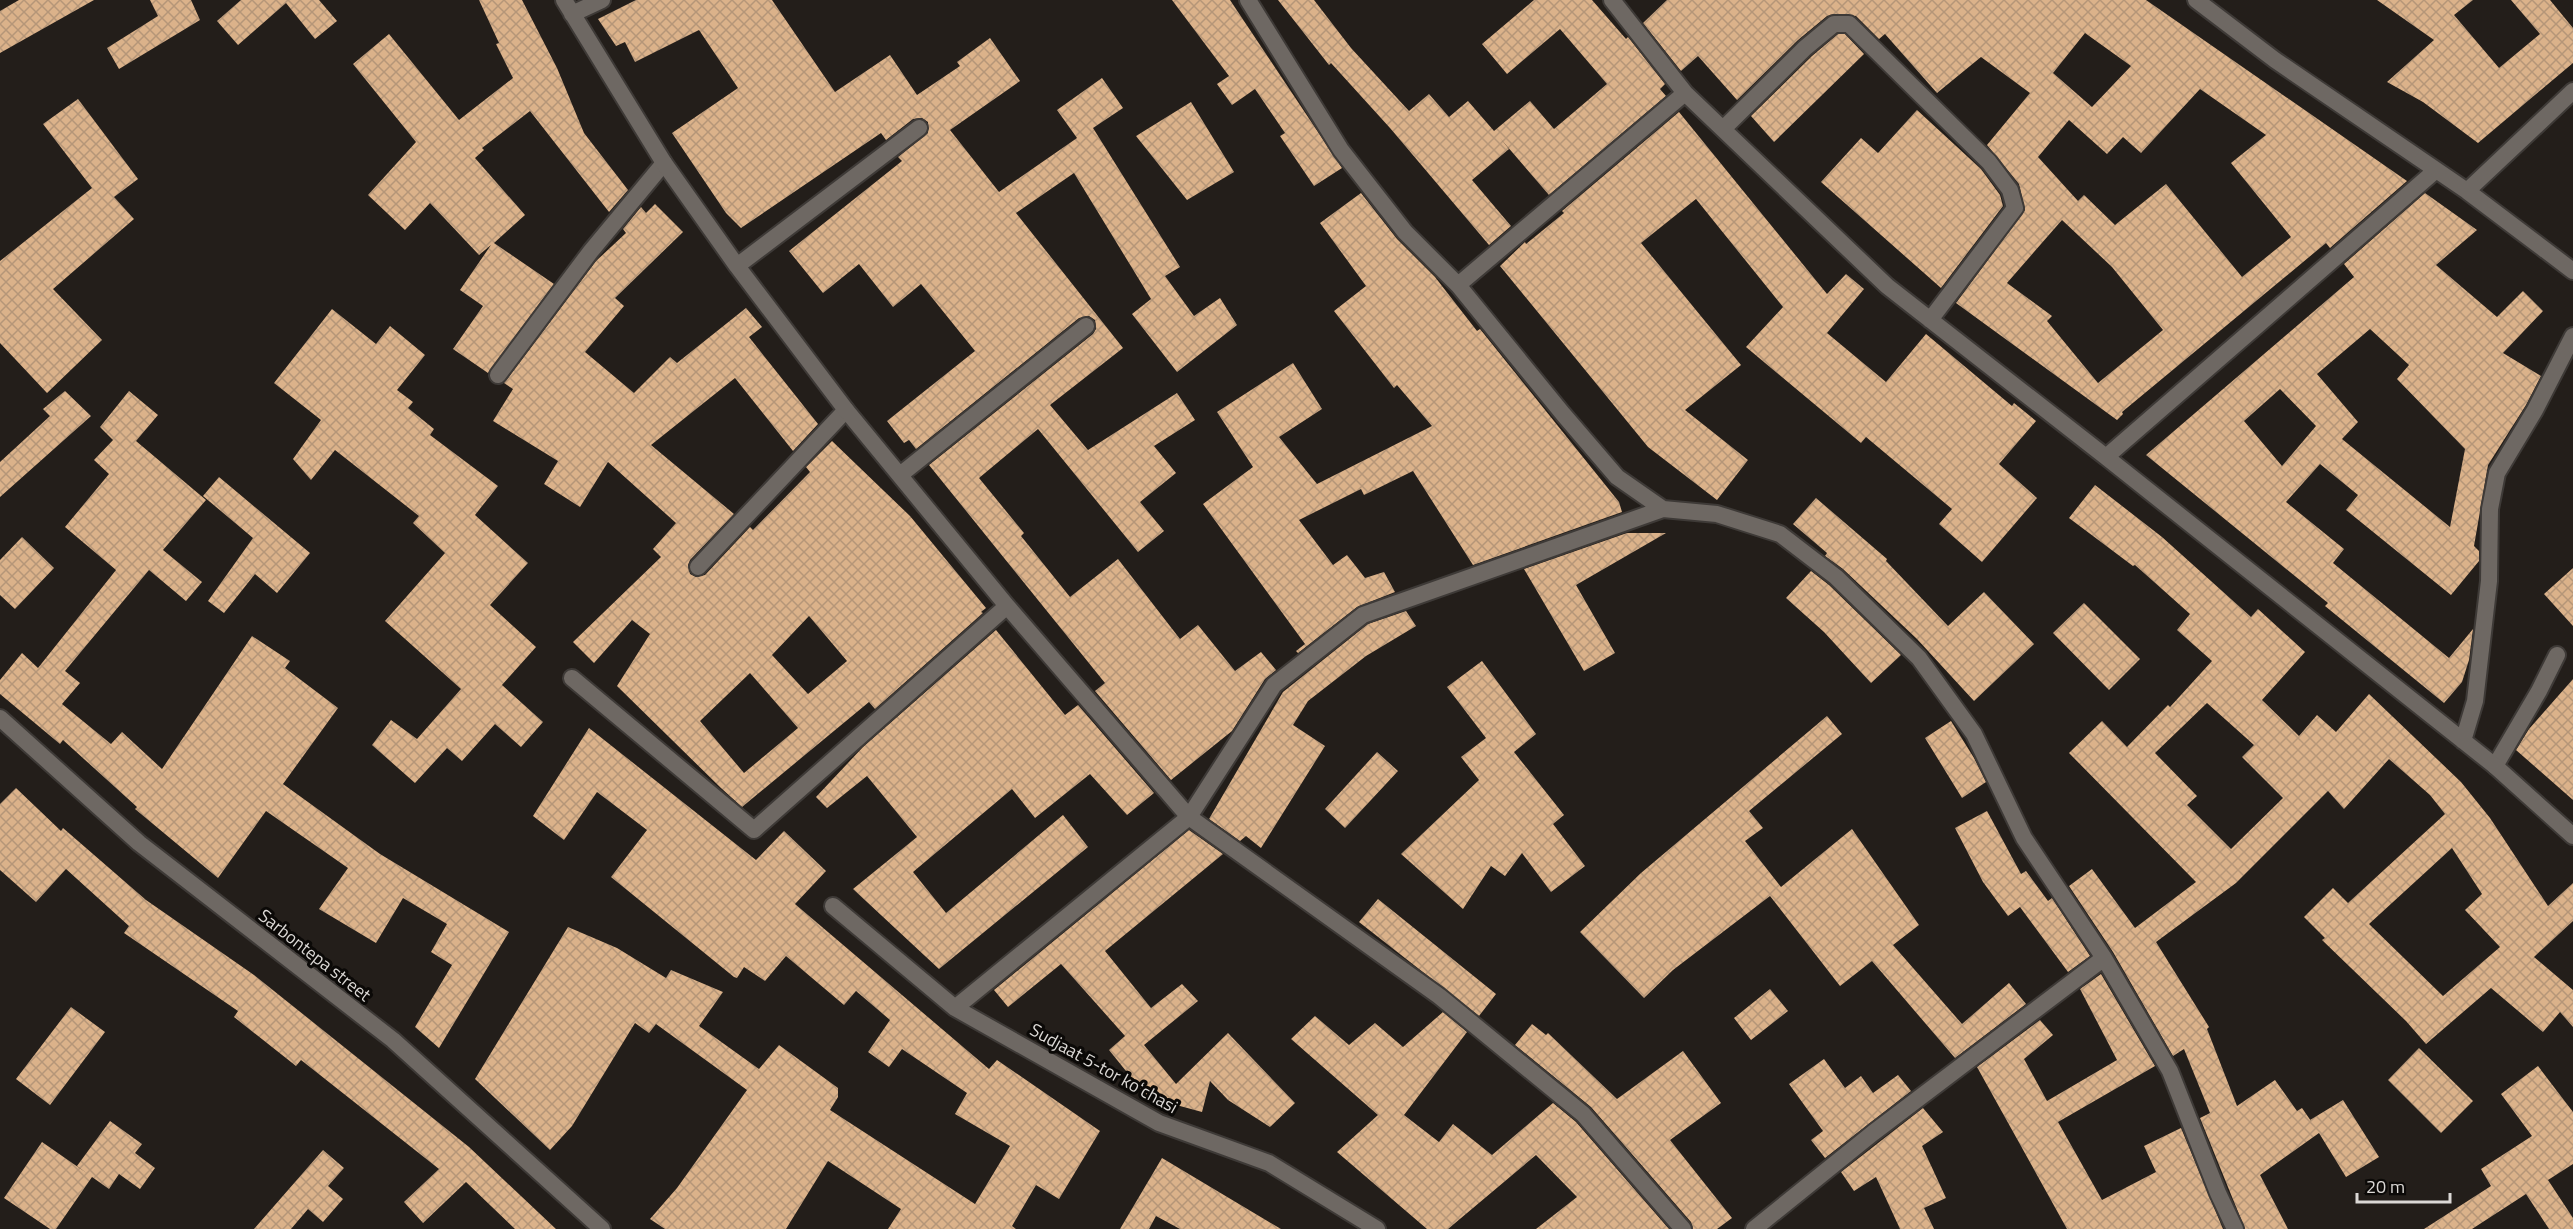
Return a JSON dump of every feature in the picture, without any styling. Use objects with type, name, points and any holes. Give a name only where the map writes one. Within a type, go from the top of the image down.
[{"type":"street","points":[[602,0],[568,7],[664,163],[736,266],[846,410],[1007,606],[1189,817],[1439,996],[1583,1114],[1683,1229]]},
{"type":"street","points":[[1248,0],[1341,150],[1405,232],[1458,285],[1617,477],[1663,509]]},
{"type":"street","points":[[1612,0],[1685,93],[1887,286],[2495,766],[2573,836]]},
{"type":"street","points":[[2196,0],[2275,60],[2434,171],[2467,191],[2573,271]]},
{"type":"street","points":[[1722,129],[1804,48],[1834,24],[1849,24],[1989,162],[2010,190],[2016,208],[1930,320]]},
{"type":"street","points":[[2467,191],[2573,91]]},
{"type":"street","points":[[1458,285],[1685,93]]},
{"type":"street","points":[[736,266],[919,128]]},
{"type":"street","points":[[498,375],[591,251],[664,163]]},
{"type":"street","points":[[2106,457],[2434,171]]},
{"type":"street","points":[[900,475],[1086,326]]},
{"type":"street","points":[[2463,741],[2475,701],[2490,580],[2490,509],[2497,473],[2535,410],[2573,336]]},
{"type":"street","points":[[698,567],[846,410]]},
{"type":"street","points":[[955,1008],[1189,817],[1274,685],[1363,615],[1663,509],[1717,514],[1780,534],[1836,577],[1919,658],[1974,735],[2024,838],[2104,958],[2170,1071],[2218,1193],[2235,1229]]},
{"type":"street","points":[[572,678],[754,830],[1007,606]]},
{"type":"street","points":[[2495,766],[2539,691],[2557,655]]},
{"type":"street","name":"Sarbontepa street","points":[[0,718],[139,843],[393,1040],[602,1229]]},
{"type":"street","name":"Sudjaat 5-tor koʻchasi","points":[[833,906],[955,1008],[1159,1123],[1269,1163],[1377,1229]]},
{"type":"street","points":[[1754,1229],[1873,1133],[2104,958]]},
{"type":"building","points":[[19,0],[94,0],[0,53],[0,11]]},
{"type":"building","points":[[150,0],[191,0],[200,20],[119,69],[107,48],[158,16]]},
{"type":"building","points":[[241,0],[319,0],[337,21],[315,39],[286,3],[238,45],[217,21]]},
{"type":"building","points":[[479,0],[522,0],[557,68],[584,133],[628,190],[609,212],[530,111],[482,148],[484,150],[475,158],[525,215],[494,243],[554,284],[488,373],[453,349],[483,306],[460,290],[491,245],[479,255],[430,203],[405,230],[368,195],[416,142],[353,64],[389,34],[459,120],[513,78],[496,44],[499,43]]},
{"type":"building","points":[[636,0],[772,0],[835,92],[890,55],[917,95],[960,66],[957,62],[990,38],[1020,81],[950,130],[999,192],[1077,138],[1057,110],[1102,78],[1123,108],[1093,128],[1180,267],[1165,276],[1194,316],[1220,298],[1237,325],[1177,372],[1132,314],[1151,299],[1074,173],[1016,213],[1123,348],[1050,405],[1088,450],[1177,393],[1195,420],[1154,446],[1176,473],[1140,502],[1164,531],[1138,552],[1038,429],[979,478],[1024,533],[1021,536],[1070,597],[1118,559],[1180,639],[1198,625],[1235,671],[1261,652],[1276,670],[1265,679],[1232,731],[1171,780],[1095,691],[1105,683],[929,465],[1093,334],[1096,329],[1095,320],[1089,316],[1079,318],[916,449],[909,440],[904,443],[887,421],[975,351],[921,284],[893,307],[859,264],[823,293],[789,251],[902,161],[898,157],[928,133],[928,122],[922,118],[913,119],[886,140],[881,133],[741,228],[726,213],[672,133],[738,88],[699,30],[635,62],[625,42],[616,46],[598,19]]},
{"type":"building","points":[[1172,0],[1230,0],[1342,168],[1314,186],[1280,136],[1285,133],[1255,89],[1232,105],[1217,84],[1229,76]]},
{"type":"building","points":[[1278,0],[1314,0],[1351,48],[1409,111],[1429,94],[1449,117],[1468,101],[1494,131],[1530,101],[1554,129],[1607,84],[1560,29],[1507,74],[1482,44],[1534,0],[1592,0],[1626,39],[1628,37],[1665,84],[1660,89],[1666,96],[1549,195],[1500,138],[1509,149],[1472,180],[1511,226],[1489,245],[1390,128],[1331,63],[1329,65]]},
{"type":"building","points":[[1667,0],[2146,0],[2407,181],[2330,248],[2326,243],[2122,412],[2123,414],[2117,420],[1956,303],[2025,210],[2019,184],[1987,145],[2030,93],[1981,57],[1937,93],[1885,34],[1879,39],[1856,16],[1834,14],[1827,16],[1798,40],[1737,100],[1698,56],[1681,71],[1643,23]],"holes":[[[2085,33],[2131,66],[2092,107],[2053,73]],[[2200,89],[2266,135],[2231,163],[2291,237],[2242,277],[2166,184],[2115,225],[2084,195],[2078,201],[2038,157],[2069,120],[2107,154],[2123,137],[2141,153]],[[2062,220],[2112,267],[2163,330],[2098,383],[2047,321],[2052,316],[2007,283]]]},
{"type":"building","points":[[2377,0],[2473,0],[2454,15],[2499,68],[2540,34],[2511,0],[2550,0],[2573,28],[2573,63],[2478,143],[2423,102],[2387,82],[2434,40]]},
{"type":"building","points":[[1838,34],[1845,34],[1864,54],[1774,142],[1751,116],[1812,56]]},
{"type":"building","points":[[78,99],[138,179],[114,197],[134,219],[53,289],[102,340],[47,393],[0,343],[0,261],[92,188],[43,124]]},
{"type":"building","points":[[1191,102],[1234,172],[1187,200],[1136,136]]},
{"type":"building","points":[[1917,110],[1981,169],[2000,195],[2003,206],[1941,288],[1821,182],[1861,138],[1878,153]]},
{"type":"building","points":[[1679,112],[1827,294],[1846,274],[1864,289],[1827,333],[1886,382],[1926,334],[2012,406],[2014,403],[2036,421],[1999,464],[2037,498],[1982,562],[1939,524],[1952,509],[1866,437],[1861,443],[1746,347],[1783,307],[1696,199],[1641,243],[1741,365],[1685,410],[1748,460],[1717,500],[1648,447],[1500,266],[1525,242],[1526,244],[1564,213],[1562,211]]},
{"type":"building","points":[[1361,193],[1397,239],[1435,277],[1477,331],[1480,329],[1619,502],[1622,512],[1473,565],[1413,471],[1364,495],[1361,489],[1299,520],[1333,565],[1347,555],[1365,578],[1384,572],[1395,592],[1357,607],[1298,653],[1296,651],[1305,644],[1203,504],[1253,467],[1217,412],[1293,363],[1322,409],[1279,437],[1317,484],[1432,426],[1397,385],[1394,388],[1334,311],[1366,286],[1320,223]]},
{"type":"building","points":[[2425,193],[2477,230],[2436,265],[2497,317],[2523,291],[2543,311],[2503,353],[2541,376],[2526,405],[2488,465],[2474,546],[2479,551],[2479,561],[2451,595],[2346,510],[2358,495],[2320,464],[2286,502],[2344,549],[2333,563],[2449,658],[2473,629],[2469,660],[2462,682],[2444,703],[2325,606],[2328,603],[2146,455],[2354,277],[2344,264]],"holes":[[[2370,329],[2409,365],[2397,379],[2465,449],[2450,527],[2342,439],[2358,422],[2317,374]],[[2280,389],[2316,426],[2282,466],[2244,421]]]},
{"type":"building","points":[[655,204],[683,232],[615,298],[624,306],[585,352],[634,393],[670,357],[677,363],[746,308],[762,327],[749,337],[818,424],[793,451],[735,378],[651,445],[734,514],[690,560],[688,565],[690,574],[696,577],[705,575],[750,527],[753,530],[810,472],[806,467],[832,441],[910,516],[986,608],[875,709],[869,702],[742,807],[617,686],[650,634],[632,620],[594,663],[573,642],[661,557],[653,549],[676,523],[608,462],[580,507],[544,484],[558,461],[493,421],[513,389],[504,383],[596,261],[626,233],[623,229],[641,207],[646,213]],"holes":[[[809,616],[847,661],[808,694],[772,655]],[[750,673],[798,728],[744,773],[700,721]]]},
{"type":"building","points":[[332,309],[376,344],[390,326],[425,355],[397,390],[413,402],[408,408],[434,429],[430,435],[498,486],[475,515],[528,563],[490,605],[536,647],[502,685],[543,722],[521,747],[495,724],[462,761],[447,748],[415,783],[372,745],[391,720],[417,739],[461,689],[385,621],[445,553],[413,523],[419,516],[335,450],[311,480],[293,459],[321,420],[274,383]]},
{"type":"building","points":[[65,391],[91,416],[0,497],[0,462],[50,416],[43,409]]},
{"type":"building","points":[[129,391],[158,415],[136,441],[206,500],[163,550],[202,582],[186,601],[149,570],[65,671],[80,683],[62,704],[111,744],[122,732],[162,769],[252,636],[290,661],[285,668],[338,708],[283,784],[380,854],[509,932],[439,1048],[415,1027],[452,965],[431,952],[447,924],[403,898],[376,943],[319,909],[348,868],[266,811],[218,878],[135,809],[137,807],[63,740],[60,744],[0,694],[0,680],[22,653],[38,668],[116,570],[65,527],[109,474],[94,460],[113,440],[100,427]]},
{"type":"building","points":[[219,477],[310,553],[277,593],[255,574],[224,613],[208,601],[253,538],[203,496]]},
{"type":"building","points":[[2095,485],[2162,537],[2251,617],[2258,609],[2305,652],[2262,700],[2299,736],[2317,715],[2336,732],[2369,694],[2461,782],[2490,818],[2548,906],[2573,883],[2573,921],[2534,957],[2573,990],[2573,1027],[2560,1012],[2543,1032],[2491,988],[2426,1044],[2406,1021],[2322,940],[2325,938],[2304,917],[2333,888],[2348,903],[2445,814],[2430,795],[2389,759],[2344,809],[2328,791],[2236,883],[2156,942],[2209,1027],[2207,1029],[2237,1106],[2275,1080],[2297,1111],[2302,1108],[2310,1120],[2343,1100],[2379,1157],[2346,1177],[2319,1133],[2260,1175],[2288,1229],[2245,1229],[2200,1118],[2210,1113],[2184,1049],[2173,1056],[2113,952],[2069,886],[2092,869],[2135,928],[2196,882],[2069,753],[2102,721],[2127,747],[2168,705],[2170,707],[2212,661],[2177,630],[2190,614],[2135,565],[2133,566],[2069,518]],"holes":[[[2207,703],[2254,745],[2242,757],[2283,798],[2231,849],[2187,805],[2197,796],[2155,753]],[[2452,848],[2482,894],[2465,910],[2500,947],[2443,996],[2369,924]]]},
{"type":"building","points":[[1816,498],[1887,559],[1886,561],[1948,626],[1984,592],[2034,644],[1974,701],[1917,639],[1843,569],[1825,556],[1827,553],[1793,524]]},
{"type":"building","points":[[1627,533],[1666,533],[1576,585],[1615,653],[1584,671],[1524,569]]},
{"type":"building","points":[[22,537],[54,568],[15,609],[0,595],[0,560]]},
{"type":"building","points":[[2573,568],[2573,626],[2544,594]]},
{"type":"building","points":[[1811,571],[1829,585],[1901,655],[1871,683],[1824,632],[1786,598]]},
{"type":"building","points":[[2084,603],[2140,659],[2109,690],[2053,633]]},
{"type":"building","points":[[1406,611],[1416,626],[1366,656],[1308,701],[1293,725],[1325,746],[1261,848],[1246,836],[1240,841],[1209,819],[1283,692],[1368,624]]},
{"type":"building","points":[[996,630],[1065,715],[1078,705],[1154,793],[1127,815],[1090,774],[1035,818],[1012,789],[913,872],[946,913],[1063,815],[1088,847],[939,969],[853,889],[917,837],[867,776],[827,808],[816,797],[863,747]]},
{"type":"building","points":[[1482,661],[1536,734],[1514,752],[1564,815],[1553,824],[1585,866],[1551,892],[1522,853],[1505,876],[1491,866],[1463,909],[1401,854],[1479,780],[1461,757],[1486,738],[1447,687]]},
{"type":"building","points":[[2573,679],[2573,800],[2516,750],[2529,729]]},
{"type":"building","points":[[1827,716],[1842,734],[1749,811],[1763,828],[1745,841],[1781,887],[1852,829],[1919,925],[1893,945],[1962,1024],[2009,983],[2026,1004],[1955,1058],[1872,961],[1840,986],[1770,896],[1673,970],[1644,998],[1580,932],[1641,873]]},
{"type":"building","points":[[1951,721],[1986,782],[1962,798],[1925,738]]},
{"type":"building","points":[[589,728],[756,860],[784,831],[826,871],[795,904],[989,1069],[997,1060],[1100,1131],[1059,1199],[1036,1185],[1012,1226],[1016,1229],[888,1229],[901,1209],[828,1161],[786,1229],[665,1229],[650,1219],[677,1188],[747,1090],[656,1024],[649,1033],[635,1023],[572,1126],[550,1150],[475,1079],[568,927],[617,948],[666,978],[671,970],[723,992],[699,1026],[759,1069],[779,1045],[838,1088],[838,1097],[830,1110],[975,1204],[1010,1146],[955,1114],[967,1093],[902,1049],[889,1067],[868,1052],[890,1020],[856,991],[844,1005],[786,956],[765,981],[744,967],[737,978],[734,977],[611,877],[647,830],[597,792],[564,840],[533,816]]},
{"type":"building","points":[[1377,752],[1398,771],[1345,828],[1325,809]]},
{"type":"building","points":[[16,788],[61,831],[63,828],[146,900],[254,975],[469,1147],[556,1229],[515,1229],[466,1182],[423,1223],[404,1202],[439,1169],[301,1060],[296,1066],[234,1017],[238,1011],[124,933],[129,926],[66,869],[36,902],[0,870],[0,804]]},
{"type":"building","points":[[1987,811],[2021,874],[2026,871],[2048,901],[2052,898],[2090,956],[2068,972],[2020,907],[2008,916],[1983,882],[1955,828]]},
{"type":"building","points":[[1189,830],[1223,854],[1105,951],[1151,1008],[1182,984],[1198,1001],[1144,1045],[1176,1084],[1228,1033],[1295,1103],[1270,1127],[1228,1100],[1210,1081],[1202,1112],[1147,1097],[1109,1050],[1125,1036],[1061,964],[1008,1007],[994,990]]},
{"type":"building","points":[[1378,899],[1496,994],[1479,1016],[1359,922]]},
{"type":"building","points":[[2101,974],[2155,1066],[2058,1122],[2102,1200],[2156,1172],[2144,1146],[2181,1128],[2223,1229],[2067,1229],[1977,1067],[2040,1020],[2053,1035],[2024,1059],[2047,1101],[2117,1060],[2080,989]]},
{"type":"building","points":[[1770,989],[1788,1011],[1751,1040],[1734,1018]]},
{"type":"building","points":[[71,1007],[105,1032],[50,1105],[16,1079]]},
{"type":"building","points":[[1443,1012],[1467,1032],[1404,1115],[1439,1142],[1453,1124],[1492,1155],[1553,1103],[1576,1122],[1669,1229],[1536,1229],[1577,1197],[1536,1155],[1448,1229],[1427,1229],[1337,1152],[1378,1115],[1291,1039],[1315,1016],[1349,1045],[1375,1023],[1403,1047]]},
{"type":"building","points":[[1532,1024],[1546,1035],[1548,1033],[1617,1099],[1683,1051],[1721,1103],[1670,1140],[1732,1218],[1717,1229],[1693,1229],[1691,1222],[1591,1107],[1515,1045]]},
{"type":"building","points":[[2419,1048],[2473,1101],[2441,1133],[2388,1080]]},
{"type":"building","points":[[1824,1059],[1845,1088],[1861,1076],[1873,1093],[1898,1075],[1911,1091],[1825,1158],[1811,1140],[1823,1131],[1789,1084]]},
{"type":"building","points":[[2538,1066],[2573,1112],[2573,1164],[2548,1180],[2573,1218],[2573,1229],[2549,1229],[2526,1194],[2472,1229],[2424,1229],[2491,1186],[2481,1169],[2532,1136],[2501,1094]]},
{"type":"building","points":[[1923,1108],[1943,1132],[1922,1146],[1946,1198],[1924,1208],[1934,1229],[1900,1229],[1876,1177],[1854,1191],[1841,1172]]},
{"type":"building","points":[[110,1121],[142,1144],[135,1153],[155,1168],[140,1189],[119,1174],[109,1189],[92,1177],[56,1229],[50,1229],[4,1198],[42,1142],[88,1174],[77,1166]]},
{"type":"building","points":[[323,1150],[344,1168],[328,1186],[343,1199],[323,1222],[308,1209],[291,1229],[254,1229]]},
{"type":"building","points":[[1162,1158],[1281,1229],[1180,1229],[1156,1216],[1149,1229],[1120,1229]]}]
